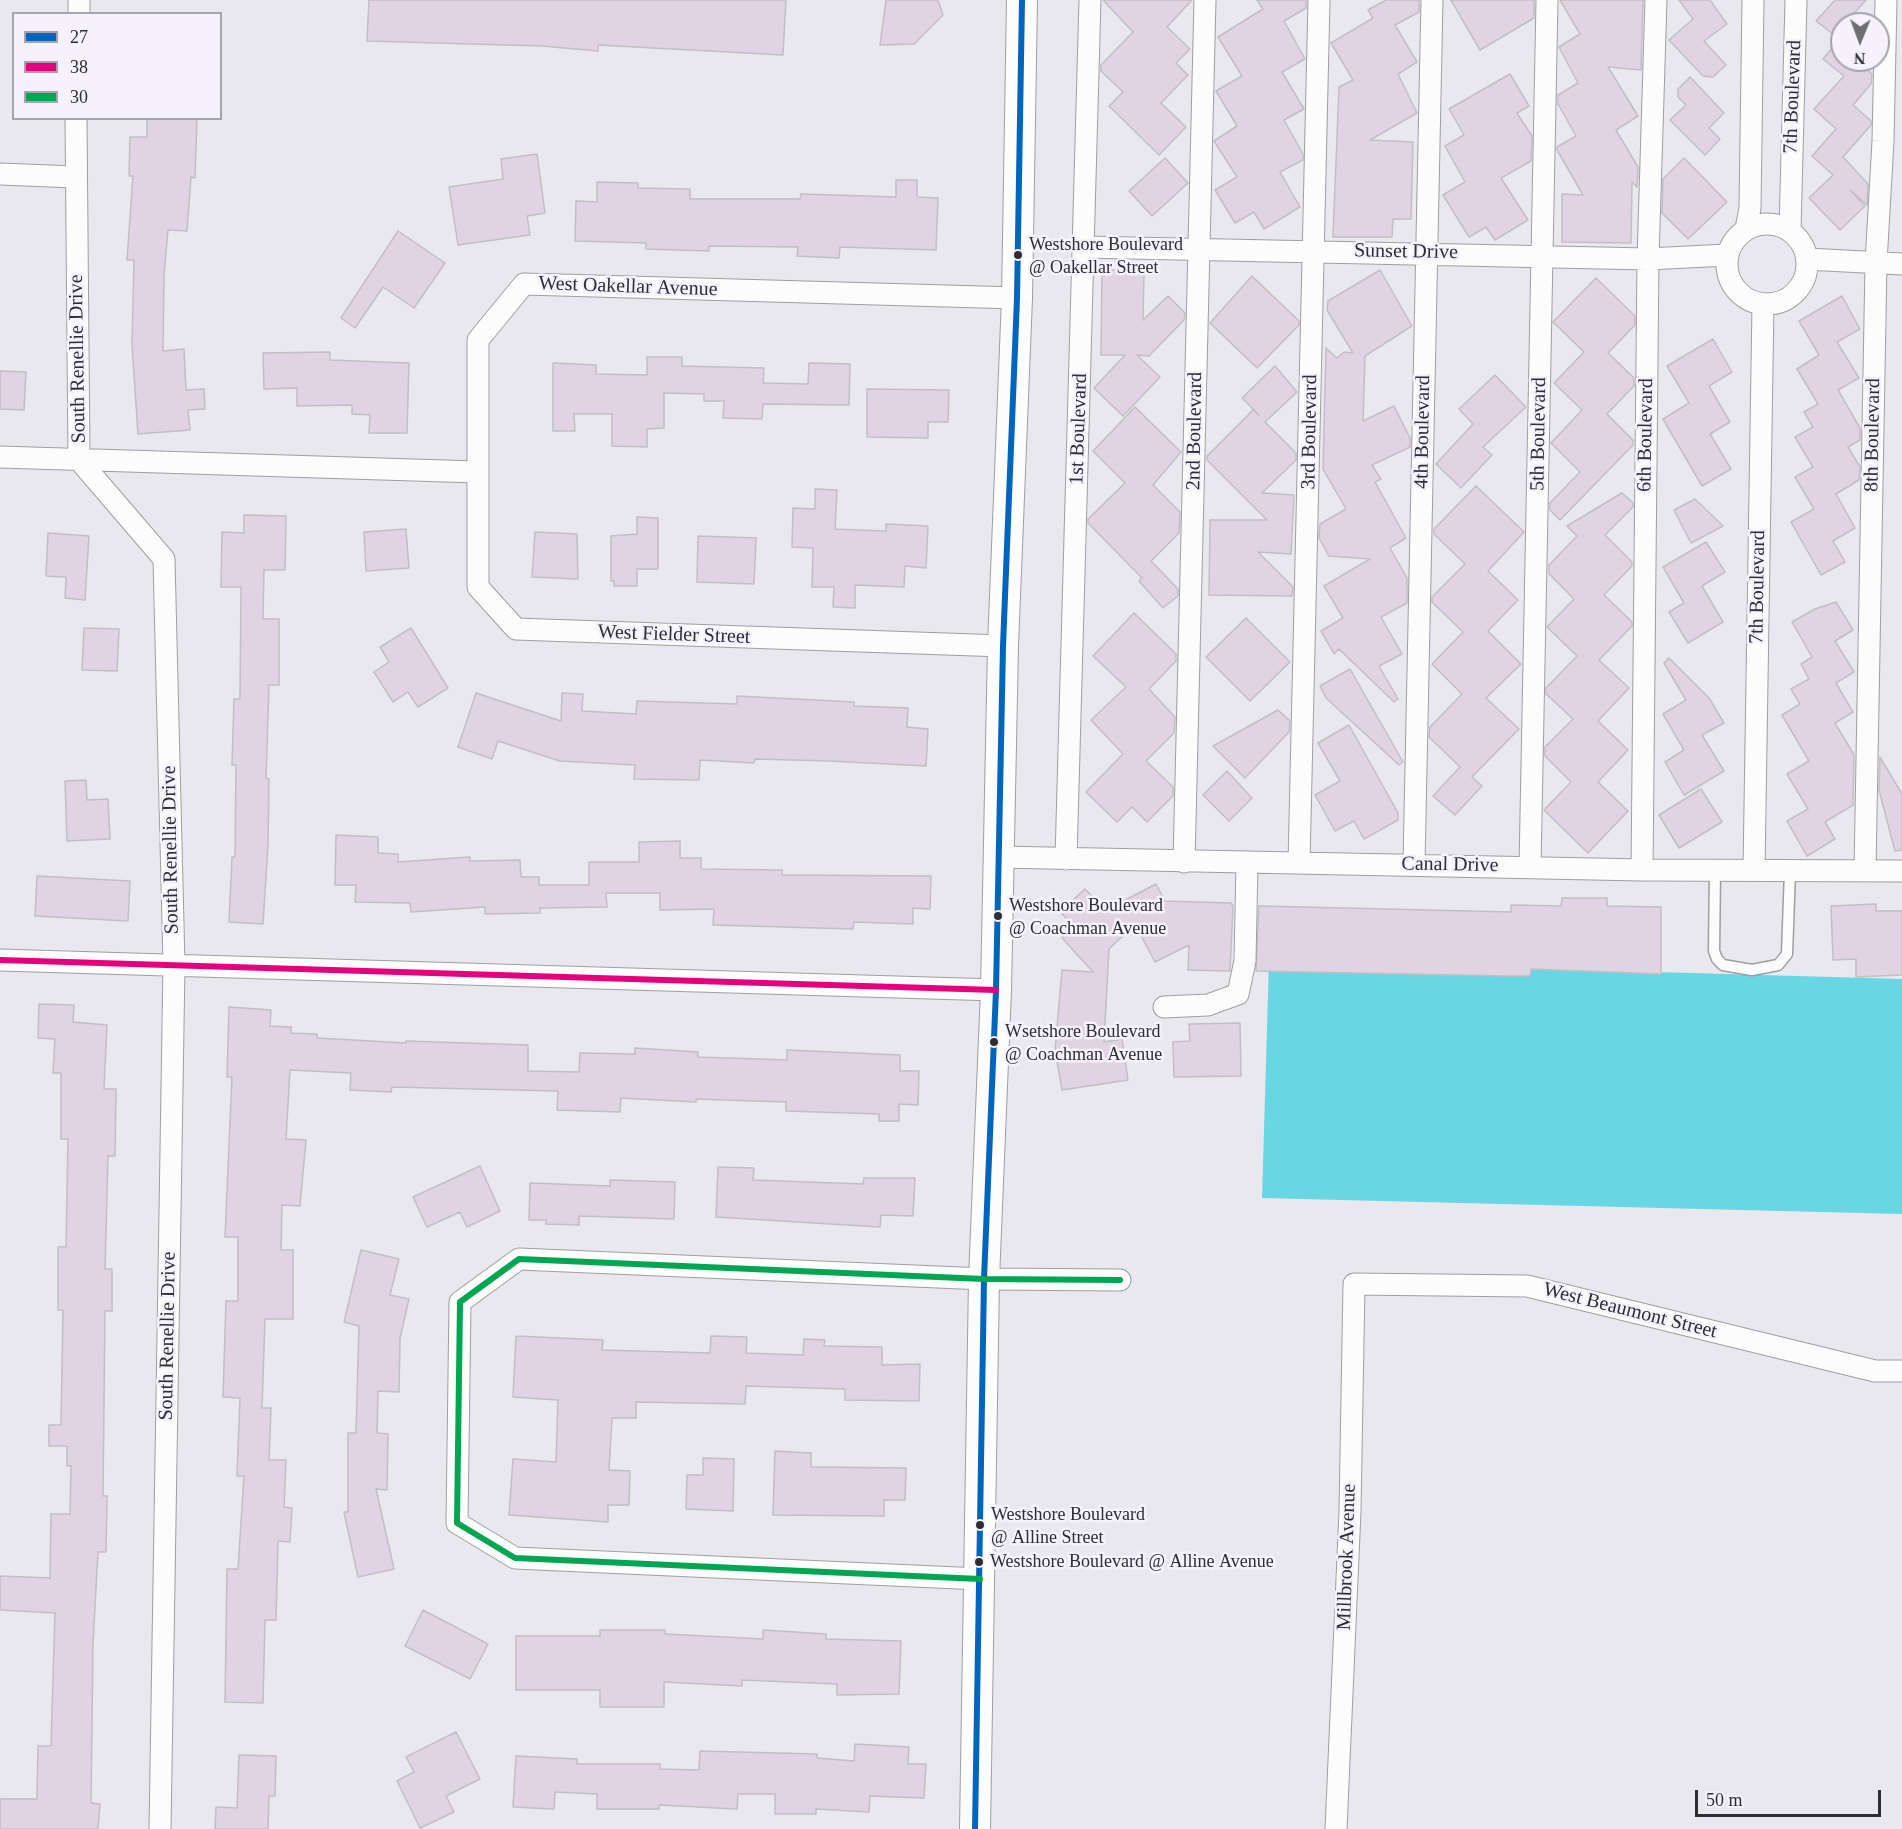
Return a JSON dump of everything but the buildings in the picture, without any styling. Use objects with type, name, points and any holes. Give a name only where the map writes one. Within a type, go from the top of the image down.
[{"type":"street","points":[[975,1829],[984,1279],[996,990],[1003,646],[1017,298],[1022,0]]},
{"type":"street","name":"1st Boulevard","points":[[1057,859],[1084,247],[1090,0]]},
{"type":"street","name":"2nd Boulevard","points":[[1185,862],[1205,0]]},
{"type":"street","name":"3rd Boulevard","points":[[1299,863],[1319,0]]},
{"type":"street","name":"4th Boulevard","points":[[1414,864],[1432,0]]},
{"type":"street","name":"5th Boulevard","points":[[1530,867],[1547,0]]},
{"type":"street","name":"6th Boulevard","points":[[1642,870],[1648,259],[1656,0]]},
{"type":"street","name":"7th Boulevard","points":[[1746,229],[1750,208],[1752,0]]},
{"type":"street","name":"7th Boulevard","points":[[1790,230],[1796,0]]},
{"type":"street","name":"8th Boulevard","points":[[1865,870],[1875,263],[1883,141],[1886,0]]},
{"type":"street","name":"South Renellie Drive","points":[[76,120],[79,460],[164,559],[174,965],[160,1829]]},
{"type":"street","points":[[0,174],[75,177]]},
{"type":"street","points":[[1768,223],[1790,230],[1804,248],[1807,259],[1804,279],[1792,296],[1783,301],[1763,304],[1744,297],[1731,284],[1727,274],[1727,255],[1731,244],[1746,229],[1768,223]]},
{"type":"street","name":"Sunset Drive","points":[[1084,247],[1427,252],[1648,259],[1727,255]]},
{"type":"street","points":[[1807,259],[1902,264]]},
{"type":"street","name":"West Oakellar Avenue","points":[[477,472],[478,340],[524,284],[1017,298]]},
{"type":"street","name":"7th Boulevard","points":[[1754,870],[1763,304]]},
{"type":"street","points":[[0,458],[477,472]]},
{"type":"street","name":"West Fielder Street","points":[[477,472],[478,587],[516,629],[1003,646]]},
{"type":"street","name":"Canal Drive","points":[[998,857],[1642,870],[1902,871]]},
{"type":"street","points":[[1164,1007],[1208,1005],[1238,994],[1245,961],[1247,862]]},
{"type":"street","points":[[0,960],[996,990]]},
{"type":"street","points":[[980,1579],[515,1558],[457,1523],[460,1302],[519,1259],[984,1279],[1120,1280]]},
{"type":"street","name":"West Beaumont Street","points":[[1354,1284],[1527,1286],[1875,1371],[1902,1371]]},
{"type":"street","name":"Millbrook Avenue","points":[[1336,1829],[1350,1511],[1354,1284]]},
{"type":"lane","points":[[1715,870],[1714,951],[1717,959],[1723,965],[1752,970],[1778,965],[1787,954],[1790,871]]},
{"type":"water","points":[[1269,961],[1902,979],[1902,1214],[1262,1198]]},
{"type":"transit line","name":"27","points":[[975,1829],[984,1279],[996,990],[1003,646],[1017,298],[1022,0]]},
{"type":"transit line","name":"38","points":[[0,960],[996,990]]},
{"type":"transit line","name":"30","points":[[980,1579],[515,1558],[457,1523],[460,1302],[519,1259],[984,1279],[1120,1280]]},
{"type":"place","name":"Westshore Boulevard @ Oakellar Street","points":[[1018,255]]},
{"type":"place","name":"Westshore Boulevard @ Coachman Avenue","points":[[998,916]]},
{"type":"place","name":"Wsetshore Boulevard @ Coachman Avenue","points":[[994,1042]]},
{"type":"place","name":"Westshore Boulevard @ Alline Street","points":[[980,1525]]},
{"type":"place","name":"Westshore Boulevard @ Alline Avenue","points":[[979,1562]]}]
